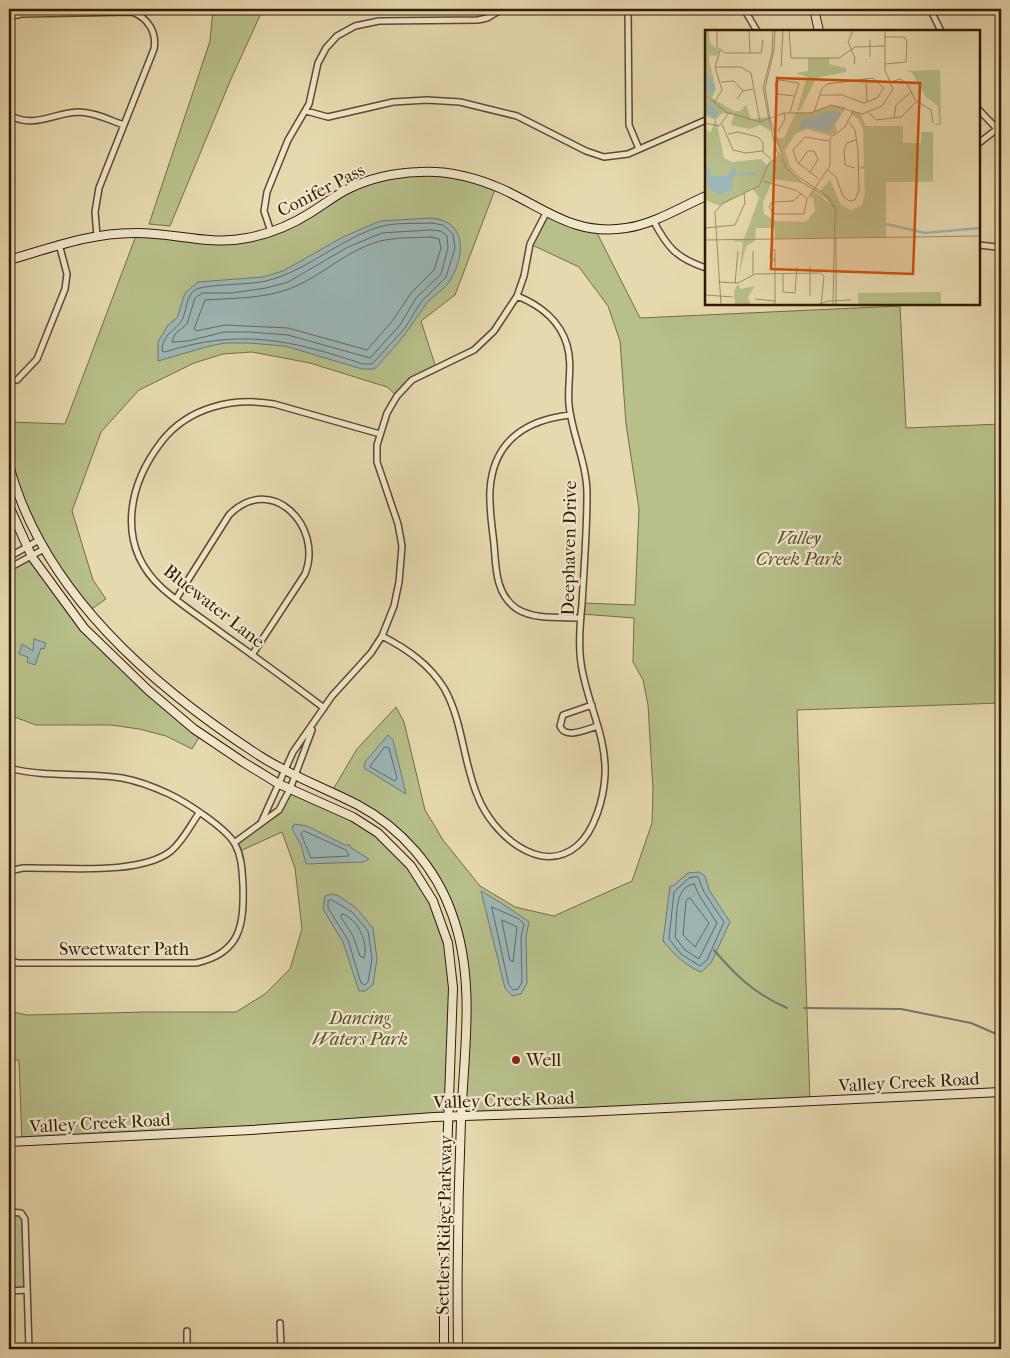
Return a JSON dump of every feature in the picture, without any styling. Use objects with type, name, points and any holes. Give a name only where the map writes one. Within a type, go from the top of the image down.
[{"type":"street","points":[[270,232],[264,211],[267,192],[288,140],[306,111],[321,58],[331,42],[345,30],[366,23],[378,21],[478,20],[486,18],[502,9]]},
{"type":"street","points":[[628,9],[629,125],[639,149]]},
{"type":"street","points":[[744,9],[756,30]]},
{"type":"street","points":[[814,9],[820,30]]},
{"type":"street","points":[[930,9],[940,30]]},
{"type":"street","points":[[9,17],[21,14],[125,12],[139,15],[148,23],[154,36],[154,48],[97,196],[97,236]]},
{"type":"street","points":[[306,111],[328,117],[394,102],[427,100],[460,102],[517,116],[596,155],[620,156],[705,120]]},
{"type":"street","points":[[980,111],[1001,133]]},
{"type":"street","points":[[9,115],[29,122],[46,120],[70,113],[88,113],[124,125]]},
{"type":"street","points":[[980,142],[996,129]]},
{"type":"street","name":"Conifer Pass","points":[[9,260],[59,244],[97,236],[150,233],[218,241],[245,239],[270,232],[300,219],[335,196],[362,183],[390,175],[418,172],[451,174],[483,181],[546,213],[576,225],[598,229],[627,228],[653,220],[705,196]]},
{"type":"street","points":[[261,823],[294,752],[313,727],[324,708],[372,653],[382,636],[398,593],[402,546],[398,524],[377,462],[377,445],[387,413],[397,396],[407,385],[425,373],[474,350],[494,331],[517,296],[524,276],[530,244],[546,213]]},
{"type":"street","points":[[653,220],[666,244],[691,263],[705,268]]},
{"type":"street","points":[[17,380],[37,359],[65,288],[67,274],[59,244]]},
{"type":"street","points":[[980,245],[996,247]]},
{"type":"street","name":"Conifer Pass","points":[[9,267],[25,256]]},
{"type":"street","name":"Deephaven Drive","points":[[382,636],[415,656],[444,688],[452,707],[482,807],[513,841],[530,853],[546,857],[563,854],[578,846],[588,833],[601,799],[605,776],[604,753],[581,664],[586,486],[570,415],[570,363],[567,345],[557,325],[545,311],[532,302],[517,296]]},
{"type":"street","name":"Bluewater Lane","points":[[324,708],[176,599],[154,579],[140,556],[133,534],[132,502],[142,471],[168,434],[187,418],[210,408],[235,402],[257,401],[274,404],[380,434]]},
{"type":"street","points":[[570,415],[536,422],[518,433],[508,442],[498,456],[490,492],[497,579],[504,595],[516,608],[530,615],[581,618]]},
{"type":"street","name":"Settlers Ridge Parkway","points":[[9,465],[38,540],[69,588],[102,627],[183,702],[284,770],[358,805],[384,822],[409,844],[422,859],[445,896],[461,941],[465,971],[457,1238],[458,1349]]},
{"type":"street","points":[[176,599],[229,515],[237,506],[246,501],[259,498],[275,501],[286,508],[301,524],[307,534],[310,543],[309,564],[252,655]]},
{"type":"street","name":"Settlers Ridge Parkway","points":[[9,506],[32,557],[84,628],[148,690],[194,729],[279,784],[353,817],[378,833],[411,866],[433,901],[448,944],[452,972],[444,1238],[444,1349]]},
{"type":"street","points":[[9,556],[38,540]]},
{"type":"street","points":[[9,568],[44,549]]},
{"type":"street","points":[[592,705],[563,715],[560,726],[564,732],[571,734],[598,726]]},
{"type":"street","points":[[234,843],[271,818],[279,810],[309,743],[313,727]]},
{"type":"street","name":"Sweetwater Path","points":[[9,768],[31,773],[108,776],[135,781],[171,795],[219,828],[234,843],[242,867],[243,918],[236,938],[221,954],[196,963],[18,963],[9,961]]},
{"type":"street","points":[[9,871],[23,868],[125,867],[145,864],[162,857],[175,847],[198,813]]},
{"type":"street","name":"Valley Creek Road","points":[[9,1142],[448,1116],[1001,1092]]},
{"type":"street","points":[[9,1212],[19,1212],[24,1217],[29,1349]]},
{"type":"street","points":[[9,1290],[27,1290]]},
{"type":"street","points":[[280,1323],[281,1349]]},
{"type":"street","points":[[187,1331],[187,1349]]},
{"type":"green space","points":[[213,9],[263,9],[231,79],[170,226],[149,224],[210,41]]},
{"type":"green space","points":[[436,172],[496,187],[455,295],[421,321],[436,368],[425,373],[397,396],[387,387],[310,363],[252,352],[223,354],[194,363],[139,390],[101,432],[72,511],[93,580],[106,599],[89,611],[44,549],[9,465],[9,422],[65,424],[137,233],[203,240],[262,235],[380,177]]},
{"type":"green space","name":"Valley Creek Park","points":[[546,213],[595,229],[640,318],[900,306],[906,428],[1001,424],[1001,703],[797,710],[810,1102],[461,1116],[464,956],[437,882],[396,832],[331,793],[357,749],[396,707],[404,722],[425,810],[443,840],[480,886],[515,907],[554,916],[632,881],[652,823],[653,789],[648,705],[643,680],[633,662],[634,618],[581,614],[582,603],[635,605],[639,509],[626,424],[620,341],[608,306],[579,267],[530,244]]},
{"type":"green space","points":[[32,557],[84,628],[201,734],[192,749],[166,736],[139,729],[111,725],[36,725],[9,715],[9,568]]},
{"type":"green space","name":"Dancing Waters Park","points":[[290,789],[378,833],[426,888],[451,958],[448,1116],[22,1142],[19,1060],[9,1060],[9,1011],[27,1015],[236,1012],[265,994],[290,969],[302,929],[295,868],[282,832],[238,852],[234,843],[271,818]]},
{"type":"green space","points":[[9,1212],[22,1214],[27,1290],[9,1291]]},
{"type":"water","points":[[432,218],[452,226],[457,232],[460,250],[456,269],[445,287],[427,303],[402,338],[374,369],[362,369],[285,346],[248,343],[225,343],[158,361],[158,342],[168,325],[177,318],[185,293],[198,282],[263,277],[283,271],[343,237],[380,221]]},
{"type":"water","points":[[34,639],[46,643],[44,649],[41,648],[35,665],[27,662],[28,657],[19,654],[22,644],[33,651]]},
{"type":"water","points":[[388,735],[393,740],[406,794],[364,768],[365,762]]},
{"type":"water","points":[[294,824],[307,826],[345,845],[350,845],[351,848],[369,859],[363,862],[306,864],[301,845],[292,829]]},
{"type":"water","points":[[699,872],[705,876],[709,890],[730,922],[711,963],[701,972],[680,959],[663,941],[670,886],[674,885],[688,873]]},
{"type":"water","points":[[481,891],[529,922],[526,937],[527,983],[521,994],[512,996],[505,988]]},
{"type":"water","points":[[332,894],[339,896],[356,908],[373,928],[377,959],[373,985],[365,991],[359,991],[343,942],[323,909],[325,896]]},
{"type":"waterway","points":[[714,950],[747,984],[765,997],[787,1008]]},
{"type":"waterway","points":[[804,1008],[901,1009],[971,1023],[1001,1036]]},
{"type":"place","name":"Well","points":[[516,1060]]}]
